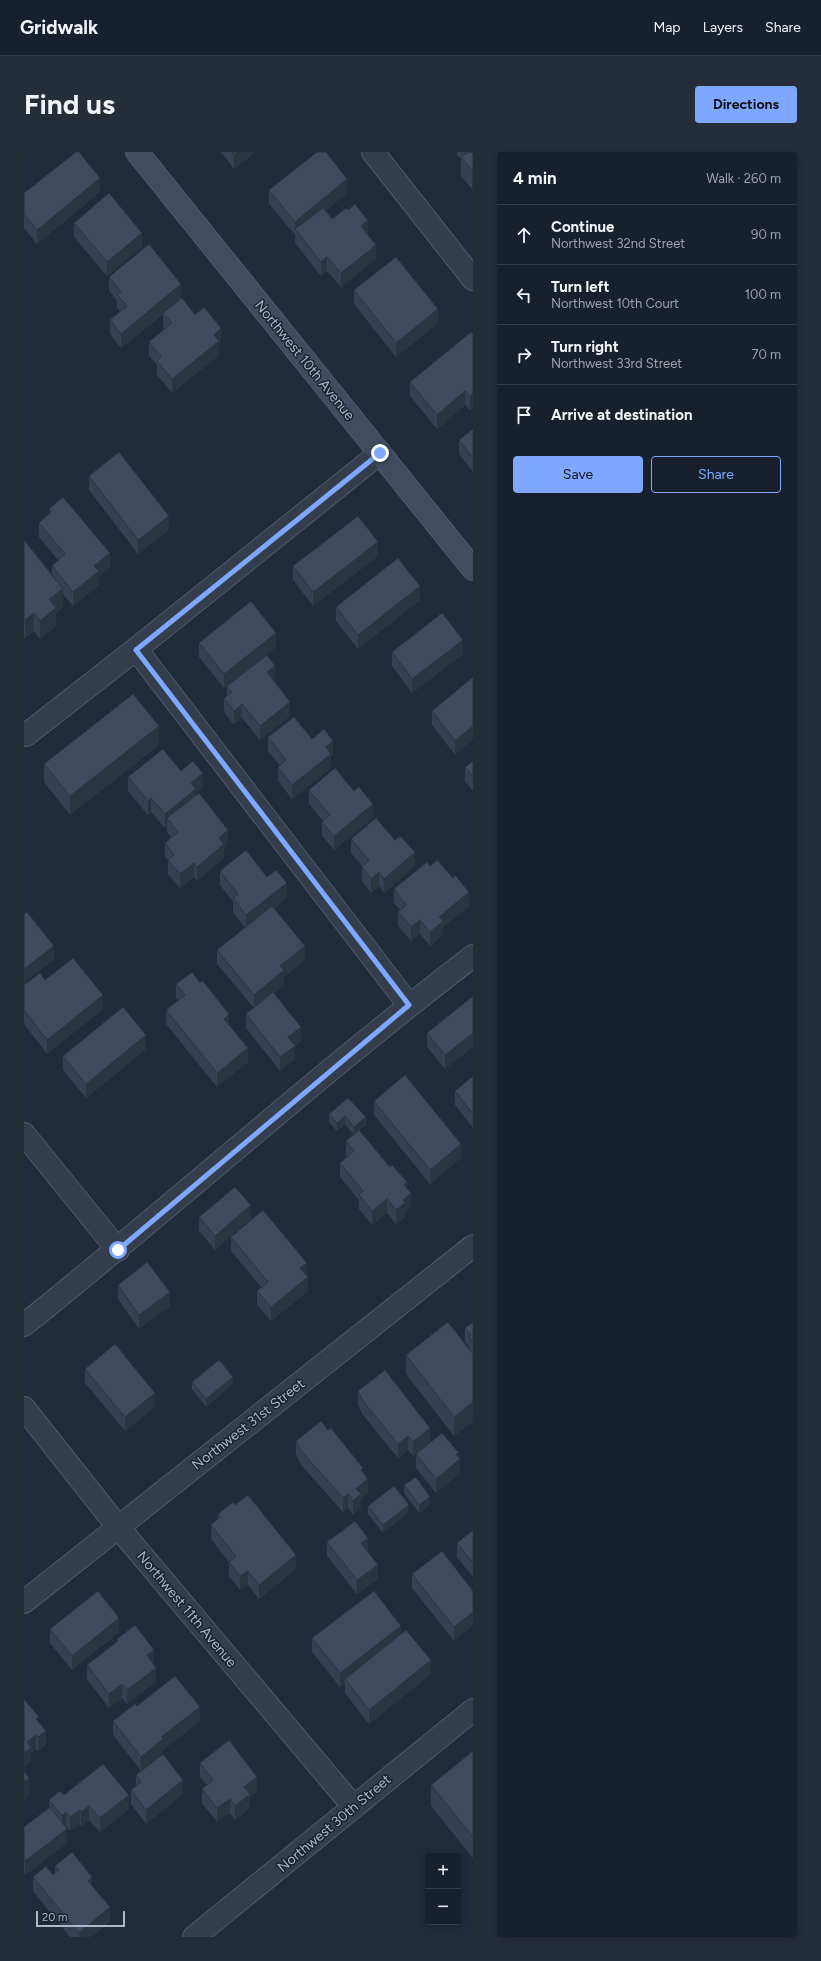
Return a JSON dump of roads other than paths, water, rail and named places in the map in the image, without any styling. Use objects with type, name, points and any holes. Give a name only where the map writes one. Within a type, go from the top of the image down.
[{"type":"street","name":"Northwest 10th Avenue","points":[[137,152],[473,569]]},
{"type":"street","points":[[373,152],[473,279]]},
{"type":"street","points":[[26,735],[136,650],[380,453]]},
{"type":"street","points":[[136,650],[409,1005]]},
{"type":"street","points":[[24,1326],[118,1250],[409,1005],[473,956]]},
{"type":"street","points":[[24,1134],[118,1250]]},
{"type":"street","name":"Northwest 31st Street","points":[[24,1602],[473,1246]]},
{"type":"street","name":"Northwest 11th Avenue","points":[[24,1408],[118,1527],[353,1806]]},
{"type":"street","name":"Northwest 30th Street","points":[[194,1937],[353,1806],[473,1710]]}]
